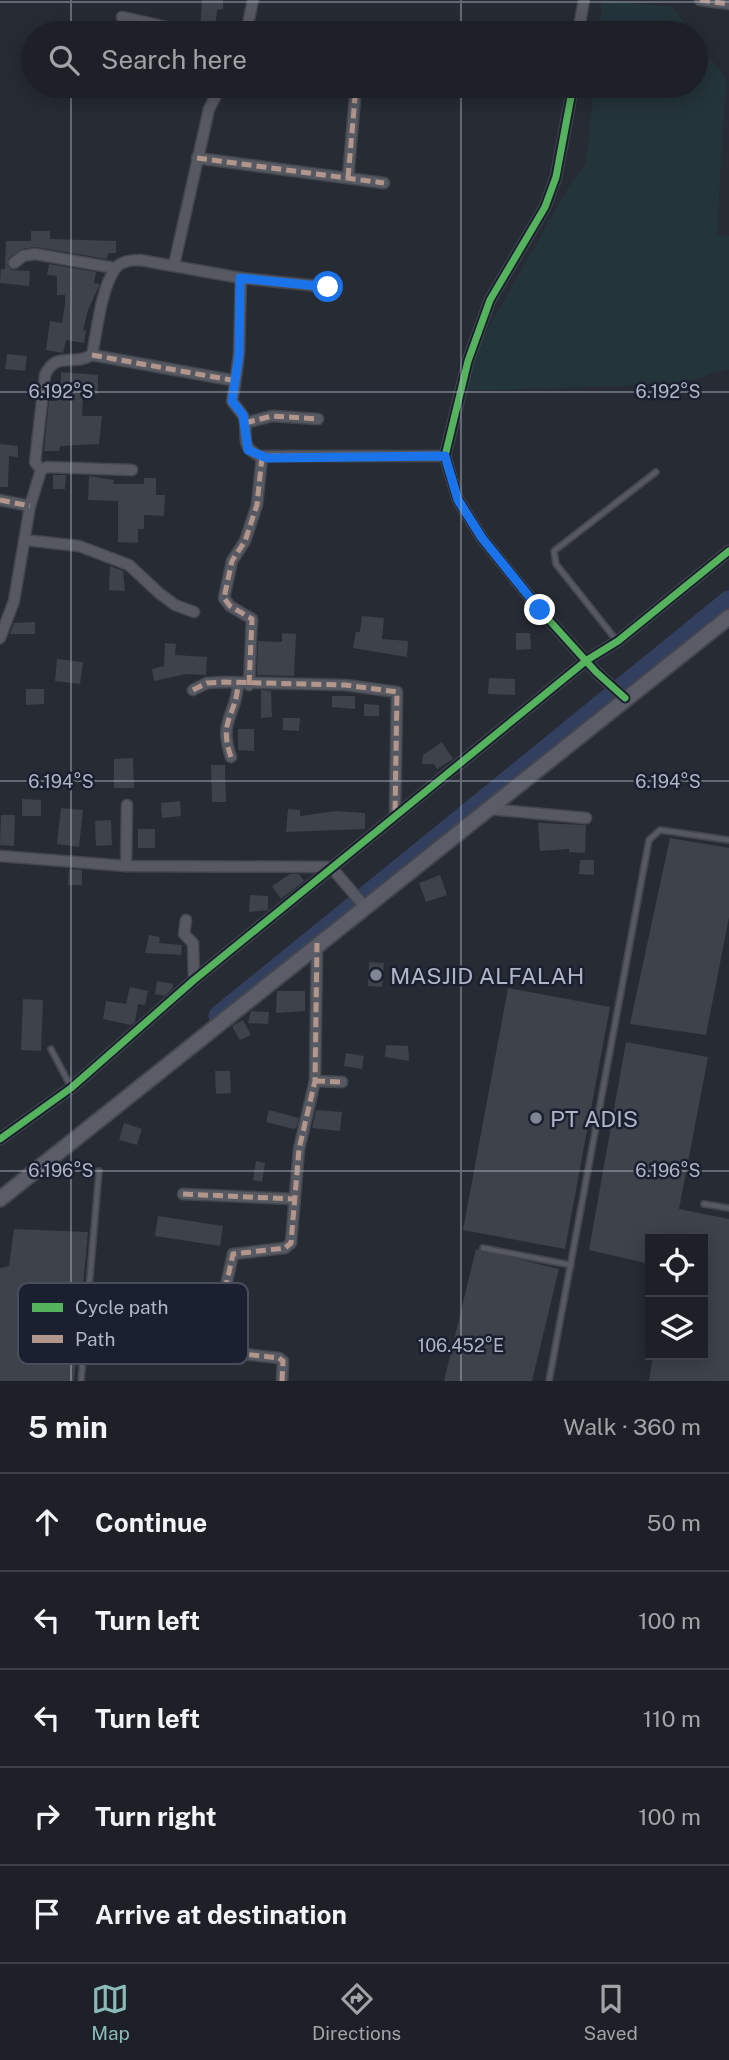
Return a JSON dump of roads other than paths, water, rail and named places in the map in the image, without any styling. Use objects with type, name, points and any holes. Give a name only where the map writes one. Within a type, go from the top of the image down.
[{"type":"street","points":[[249,21],[253,0]]},
{"type":"street","points":[[580,21],[583,0]]},
{"type":"street","points":[[700,0],[729,4]]},
{"type":"street","points":[[122,17],[140,21]]},
{"type":"street","points":[[174,265],[197,158],[209,109],[215,98]]},
{"type":"street","points":[[348,178],[355,98]]},
{"type":"street","points":[[571,98],[556,177],[545,206],[490,300],[438,456],[458,500],[482,538],[540,610],[596,671],[624,696]]},
{"type":"street","points":[[197,158],[384,183]]},
{"type":"street","points":[[14,263],[23,256],[35,254],[115,268],[127,261],[139,260],[240,278],[328,287]]},
{"type":"street","points":[[92,355],[102,306],[115,268]]},
{"type":"street","points":[[240,278],[239,354],[232,401],[245,423],[244,443],[248,450],[262,457],[438,456]]},
{"type":"street","points":[[41,470],[35,462],[45,375],[50,366],[59,360],[81,362],[92,355],[231,380],[235,384]]},
{"type":"street","points":[[245,423],[272,416],[318,418]]},
{"type":"street","points":[[231,757],[225,731],[243,685],[252,619],[230,606],[224,598],[232,562],[245,541],[257,505],[262,457]]},
{"type":"street","points":[[0,638],[14,601],[30,506],[41,470],[47,467],[132,470]]},
{"type":"street","points":[[0,500],[30,506]]},
{"type":"street","points":[[25,540],[79,546],[129,565],[175,605],[194,612]]},
{"type":"street","points":[[0,1139],[71,1088],[194,980],[331,867],[587,660],[618,641],[729,551]]},
{"type":"street","points":[[0,1199],[624,696],[729,617]]},
{"type":"street","points":[[193,690],[207,683],[345,685],[397,692],[395,815]]},
{"type":"street","points":[[126,866],[127,805]]},
{"type":"street","points":[[487,809],[586,818]]},
{"type":"street","points":[[0,856],[126,866],[331,867],[364,905]]},
{"type":"street","points":[[186,920],[184,934],[193,944],[194,980]]},
{"type":"street","points":[[225,1283],[229,1259],[235,1252],[289,1246],[301,1141],[315,1081],[317,943]]},
{"type":"street","points":[[315,1081],[342,1082]]},
{"type":"street","points":[[183,1194],[293,1199]]},
{"type":"street","points":[[248,1354],[279,1358],[283,1361],[282,1381]]},
{"type":"lane","points":[[618,641],[556,564],[554,551],[656,472]]},
{"type":"lane","points":[[549,1381],[649,840],[660,831],[729,840]]},
{"type":"lane","points":[[51,1049],[71,1088]]},
{"type":"lane","points":[[89,1283],[99,1171]]},
{"type":"lane","points":[[704,1205],[729,1208]]},
{"type":"lane","points":[[483,1248],[572,1265]]},
{"type":"waterway","points":[[219,1016],[729,601]]},
{"type":"place","name":"MASJID ALFALAH","points":[[376,975]]},
{"type":"place","name":"PT ADIS","points":[[536,1118]]}]
